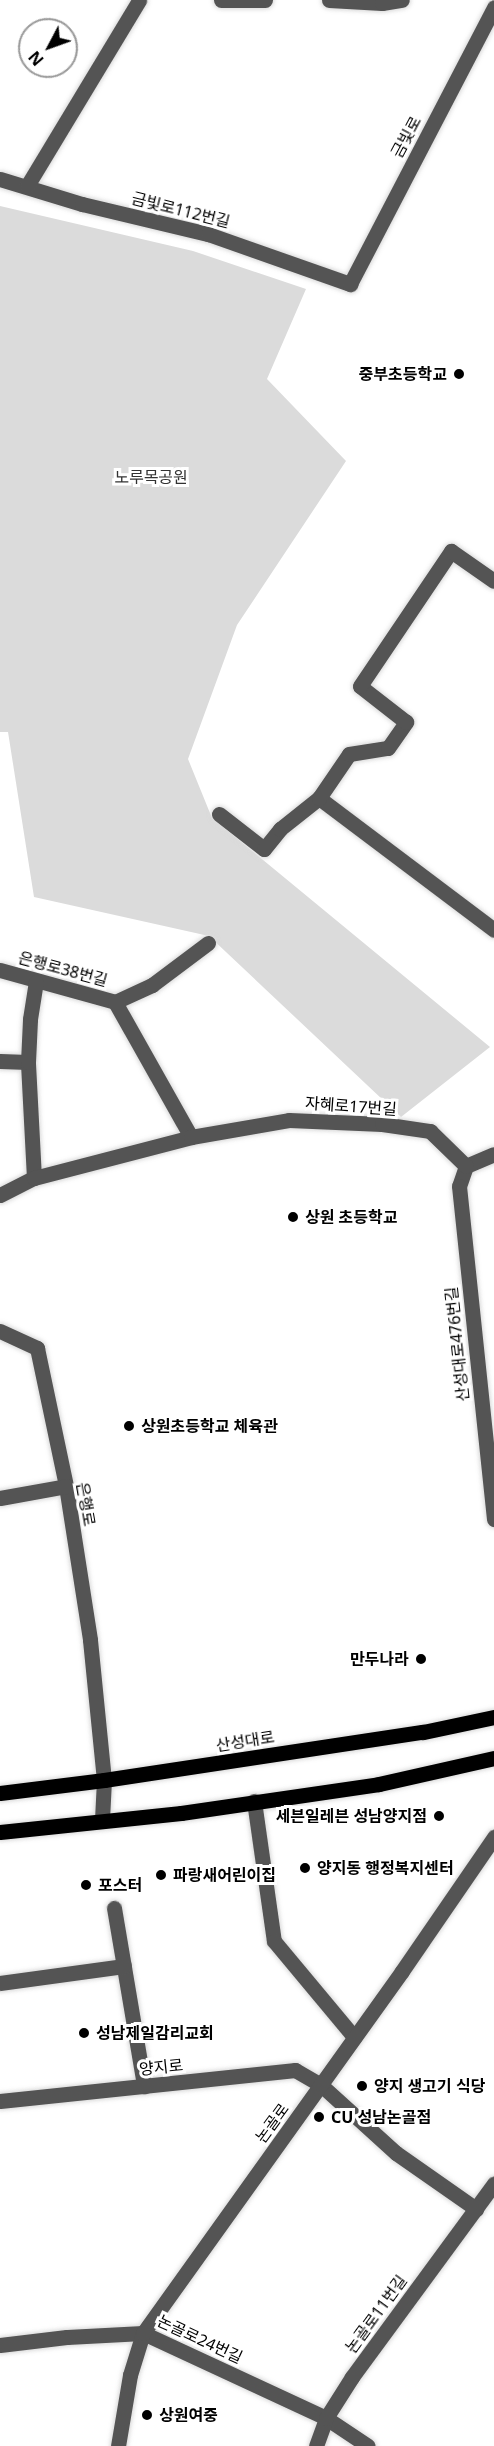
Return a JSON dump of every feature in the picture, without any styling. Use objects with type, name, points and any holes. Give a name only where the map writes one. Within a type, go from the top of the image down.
[{"type":"main road","name":"산성대로","points":[[0,1793],[104,1780],[423,1732],[494,1716]]},
{"type":"main road","points":[[0,1832],[181,1813],[379,1784],[494,1758]]},
{"type":"street","points":[[27,186],[139,0]]},
{"type":"street","points":[[221,0],[265,0]]},
{"type":"street","points":[[329,0],[382,3],[402,0]]},
{"type":"street","name":"금빛로","points":[[350,284],[494,7]]},
{"type":"street","name":"금빛로112번길","points":[[0,179],[82,204],[208,234],[350,284]]},
{"type":"street","points":[[219,814],[264,849],[280,829],[319,798],[349,754],[388,748],[406,722],[360,686],[451,551],[494,581]]},
{"type":"street","points":[[319,798],[494,930]]},
{"type":"street","name":"은행로38번길","points":[[0,970],[36,982],[115,1002],[152,985],[208,943]]},
{"type":"street","points":[[34,1178],[28,1062],[30,1019],[36,982]]},
{"type":"street","points":[[115,1002],[190,1137]]},
{"type":"street","points":[[0,1061],[28,1062]]},
{"type":"street","name":"자혜로17번길","points":[[0,1195],[34,1178],[190,1137],[289,1120],[382,1125],[430,1131],[466,1166]]},
{"type":"street","points":[[466,1166],[494,1154]]},
{"type":"street","name":"산성대로476번길","points":[[466,1166],[459,1186],[488,1400],[494,1518]]},
{"type":"street","name":"은행로","points":[[0,1331],[37,1348],[66,1486],[83,1590],[98,1708],[104,1780],[102,1820]]},
{"type":"street","points":[[0,1498],[66,1486]]},
{"type":"street","points":[[254,1802],[274,1941],[354,2037]]},
{"type":"street","name":"논골로","points":[[118,2446],[130,2375],[144,2333],[494,1837]]},
{"type":"street","points":[[114,1908],[144,2086]]},
{"type":"street","points":[[0,1983],[124,1966]]},
{"type":"street","name":"양지로","points":[[0,2101],[295,2070],[321,2085]]},
{"type":"street","points":[[321,2085],[396,2153],[476,2209]]},
{"type":"street","name":"논골로11번길","points":[[316,2446],[326,2418],[371,2351],[494,2184]]},
{"type":"street","name":"논골로24번길","points":[[0,2345],[67,2337],[144,2333],[326,2418],[368,2446]]},
{"type":"green space","name":"노루목공원","points":[[0,206],[193,251],[306,289],[267,379],[346,461],[237,625],[188,759],[212,818],[490,1047],[401,1117],[209,936],[34,897],[8,732],[0,732]]},
{"type":"place","name":"중부초등학교","points":[[459,374]]},
{"type":"place","name":"상원 초등학교","points":[[293,1217]]},
{"type":"place","name":"상원초등학교 체육관","points":[[129,1426]]},
{"type":"place","name":"만두나라","points":[[421,1659]]},
{"type":"place","name":"세븐일레븐 성남양지점","points":[[439,1816]]},
{"type":"place","name":"양지동 행정복지센터","points":[[305,1868]]},
{"type":"place","name":"파랑새어린이집","points":[[161,1875]]},
{"type":"place","name":"포스터","points":[[86,1885]]},
{"type":"place","name":"성남제일감리교회","points":[[84,2033]]},
{"type":"place","name":"양지 생고기 식당","points":[[362,2086]]},
{"type":"place","name":"CU 성남논골점","points":[[319,2117]]},
{"type":"place","name":"상원여중","points":[[147,2415]]}]
